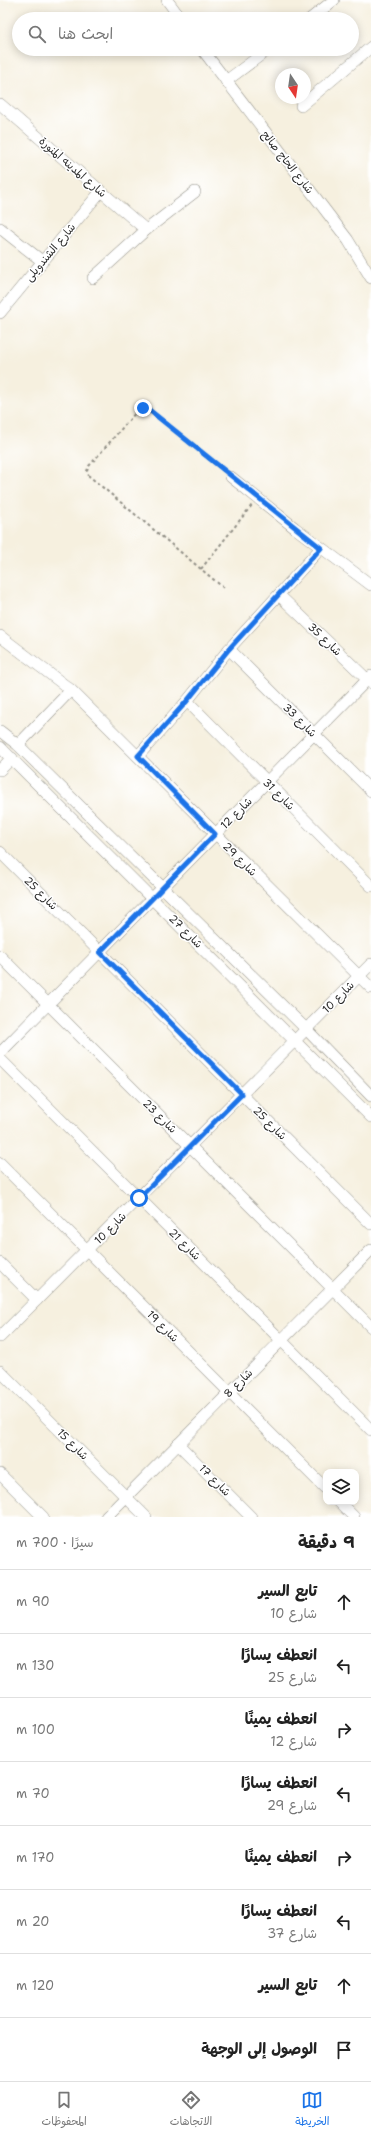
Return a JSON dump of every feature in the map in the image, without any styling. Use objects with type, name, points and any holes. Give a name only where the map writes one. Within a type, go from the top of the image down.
[{"type":"street","points":[[167,0],[176,12]]},
{"type":"street","points":[[319,12],[334,0]]},
{"type":"street","points":[[301,106],[371,46]]},
{"type":"street","name":"شارع الحاج صالح","points":[[207,56],[348,240],[371,278]]},
{"type":"street","points":[[226,81],[260,56]]},
{"type":"street","name":"شارع المدينه المنورة","points":[[0,104],[146,230]]},
{"type":"street","name":"شارع الشندويلى","points":[[0,313],[101,190]]},
{"type":"street","points":[[94,278],[146,230],[195,192]]},
{"type":"street","points":[[0,228],[42,261]]},
{"type":"street","points":[[231,477],[295,528],[371,585]]},
{"type":"street","points":[[138,756],[187,701],[229,649],[321,548]]},
{"type":"street","name":"شارع 35","points":[[279,595],[370,680]]},
{"type":"street","name":"شارع 29","points":[[0,636],[71,690],[371,988]]},
{"type":"street","name":"شارع 33","points":[[229,649],[370,788]]},
{"type":"street","name":"شارع 12","points":[[0,1053],[266,782],[370,680]]},
{"type":"street","points":[[18,744],[71,690]]},
{"type":"street","name":"شارع 31","points":[[187,701],[371,886]]},
{"type":"street","name":"شارع 27","points":[[0,731],[18,744],[306,1029],[371,1096]]},
{"type":"street","name":"شارع 27","points":[[0,747],[371,1117]]},
{"type":"street","points":[[0,770],[12,758]]},
{"type":"street","name":"شارع 25","points":[[0,852],[371,1224]]},
{"type":"street","name":"شارع 23","points":[[0,956],[371,1327]]},
{"type":"street","name":"شارع 10","points":[[0,1337],[371,964]]},
{"type":"street","name":"شارع 21","points":[[0,1059],[371,1430]]},
{"type":"street","name":"شارع 19","points":[[0,1163],[86,1251],[323,1486]]},
{"type":"street","name":"شارع 8","points":[[106,1517],[371,1250]]},
{"type":"street","points":[[0,1263],[37,1300]]},
{"type":"street","name":"شارع 15","points":[[0,1371],[146,1517]]},
{"type":"street","name":"شارع 17","points":[[178,1444],[251,1517]]},
{"type":"street","points":[[0,1474],[43,1517]]},
{"type":"street","points":[[342,1505],[354,1517]]},
{"type":"path","points":[[225,589],[89,476],[88,469],[137,411],[143,408],[148,409],[231,477]]},
{"type":"path","points":[[201,569],[258,498]]},
{"type":"route","points":[[139,1198],[242,1094],[100,952],[215,834],[138,756],[187,701],[229,649],[321,548],[148,409],[143,408]]}]
